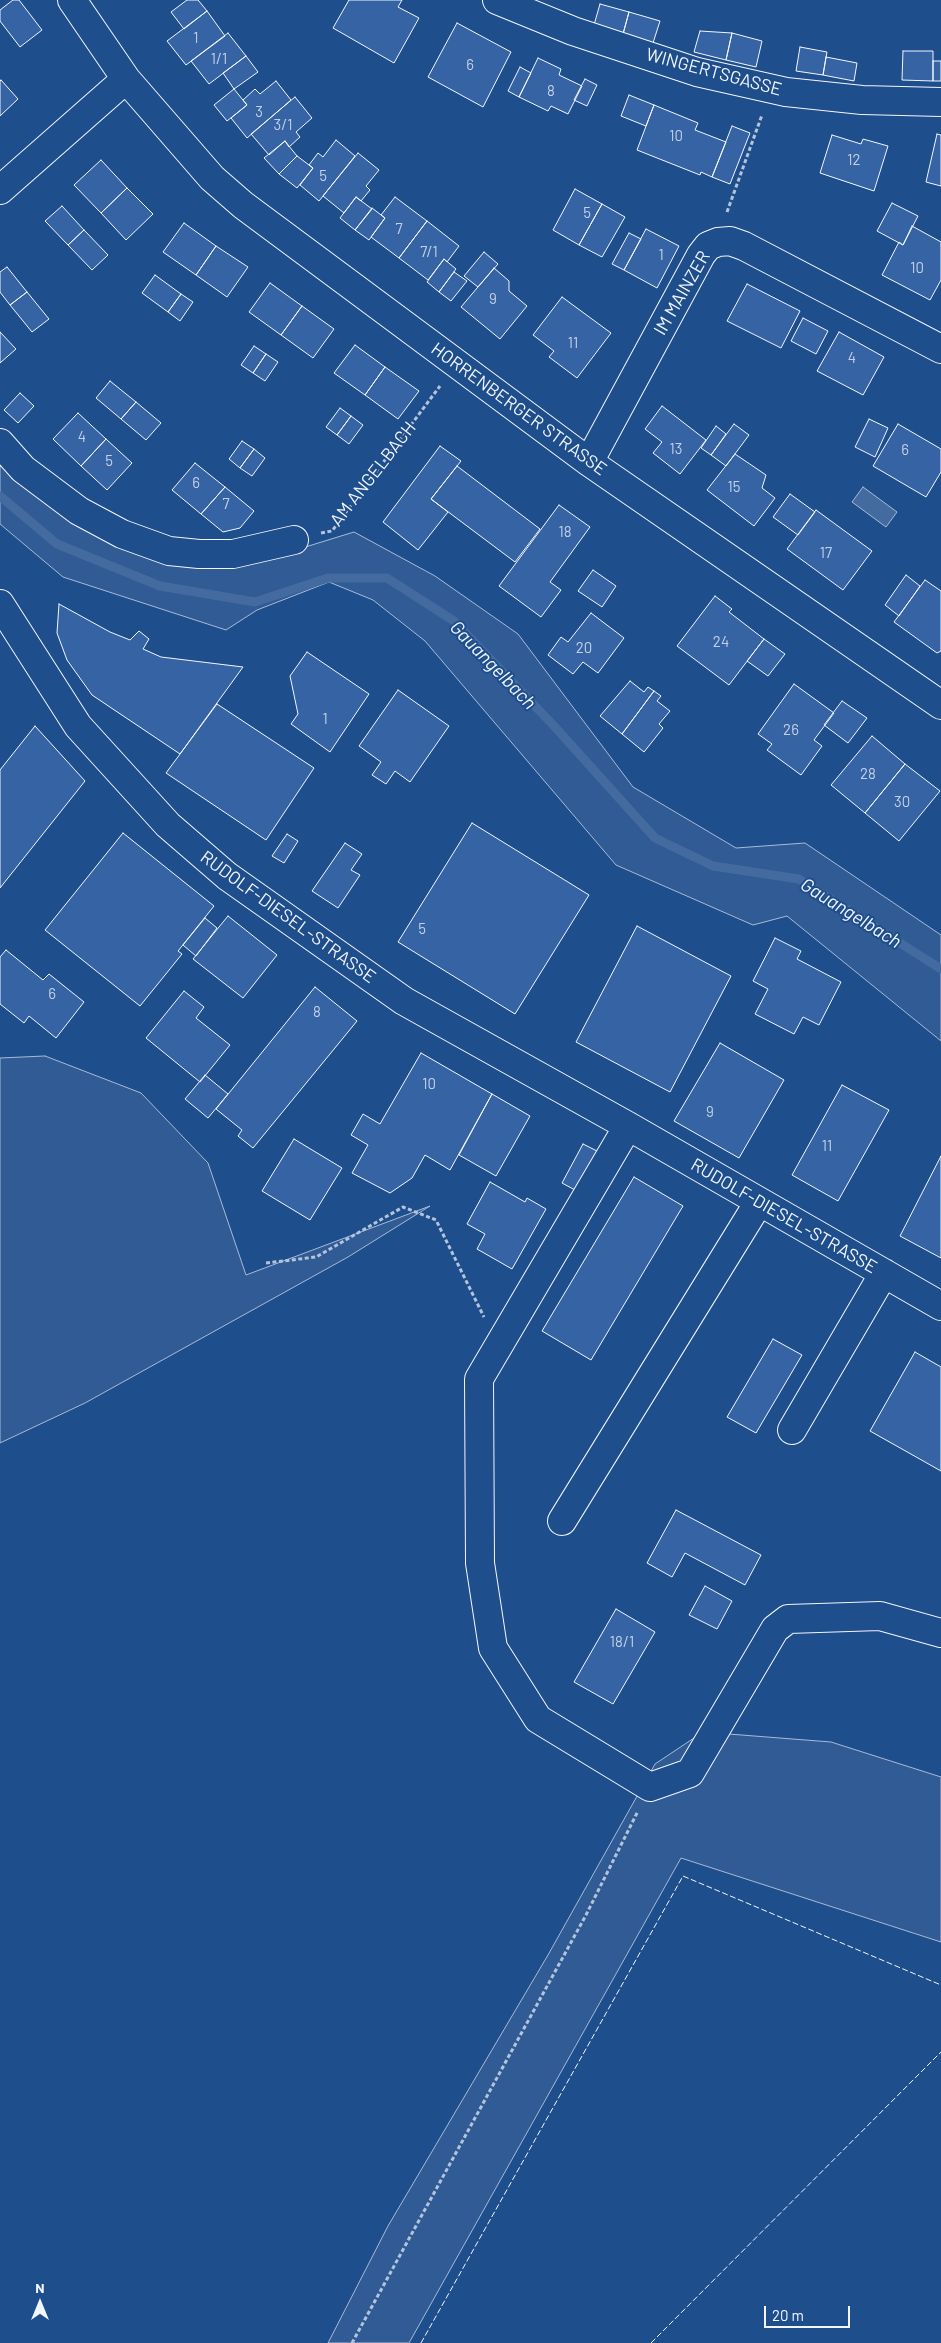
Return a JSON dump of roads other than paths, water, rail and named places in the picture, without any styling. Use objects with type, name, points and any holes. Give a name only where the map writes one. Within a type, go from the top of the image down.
[{"type":"street","name":"HORRENBERGER STRASSE","points":[[72,0],[126,79],[212,178],[243,205],[589,462],[941,706]]},
{"type":"street","name":"WINGERTSGASSE","points":[[497,0],[573,31],[697,72],[772,88],[862,100],[941,102]]},
{"type":"street","points":[[0,190],[126,79]]},
{"type":"street","name":"IM MAINZER","points":[[589,462],[701,255],[708,246],[718,242],[730,241],[744,246],[941,349]]},
{"type":"street","points":[[0,443],[23,468],[79,510],[122,534],[169,551],[199,554],[233,554],[294,540]]},
{"type":"street","name":"RUDOLF-DIESEL-STRASSE","points":[[0,604],[78,726],[168,825],[227,876],[404,1000],[941,1306]]},
{"type":"street","points":[[628,1126],[479,1379],[480,1563],[493,1648],[538,1719],[650,1787],[690,1773],[775,1628],[788,1618],[880,1616],[941,1633]]},
{"type":"street","points":[[562,1521],[759,1202]]},
{"type":"street","points":[[792,1430],[884,1273]]},
{"type":"waterway","name":"Gauangelbach","points":[[0,496],[57,544],[160,586],[255,602],[328,578],[387,578],[454,621],[554,726],[655,838],[713,866],[799,879],[941,969]]}]
